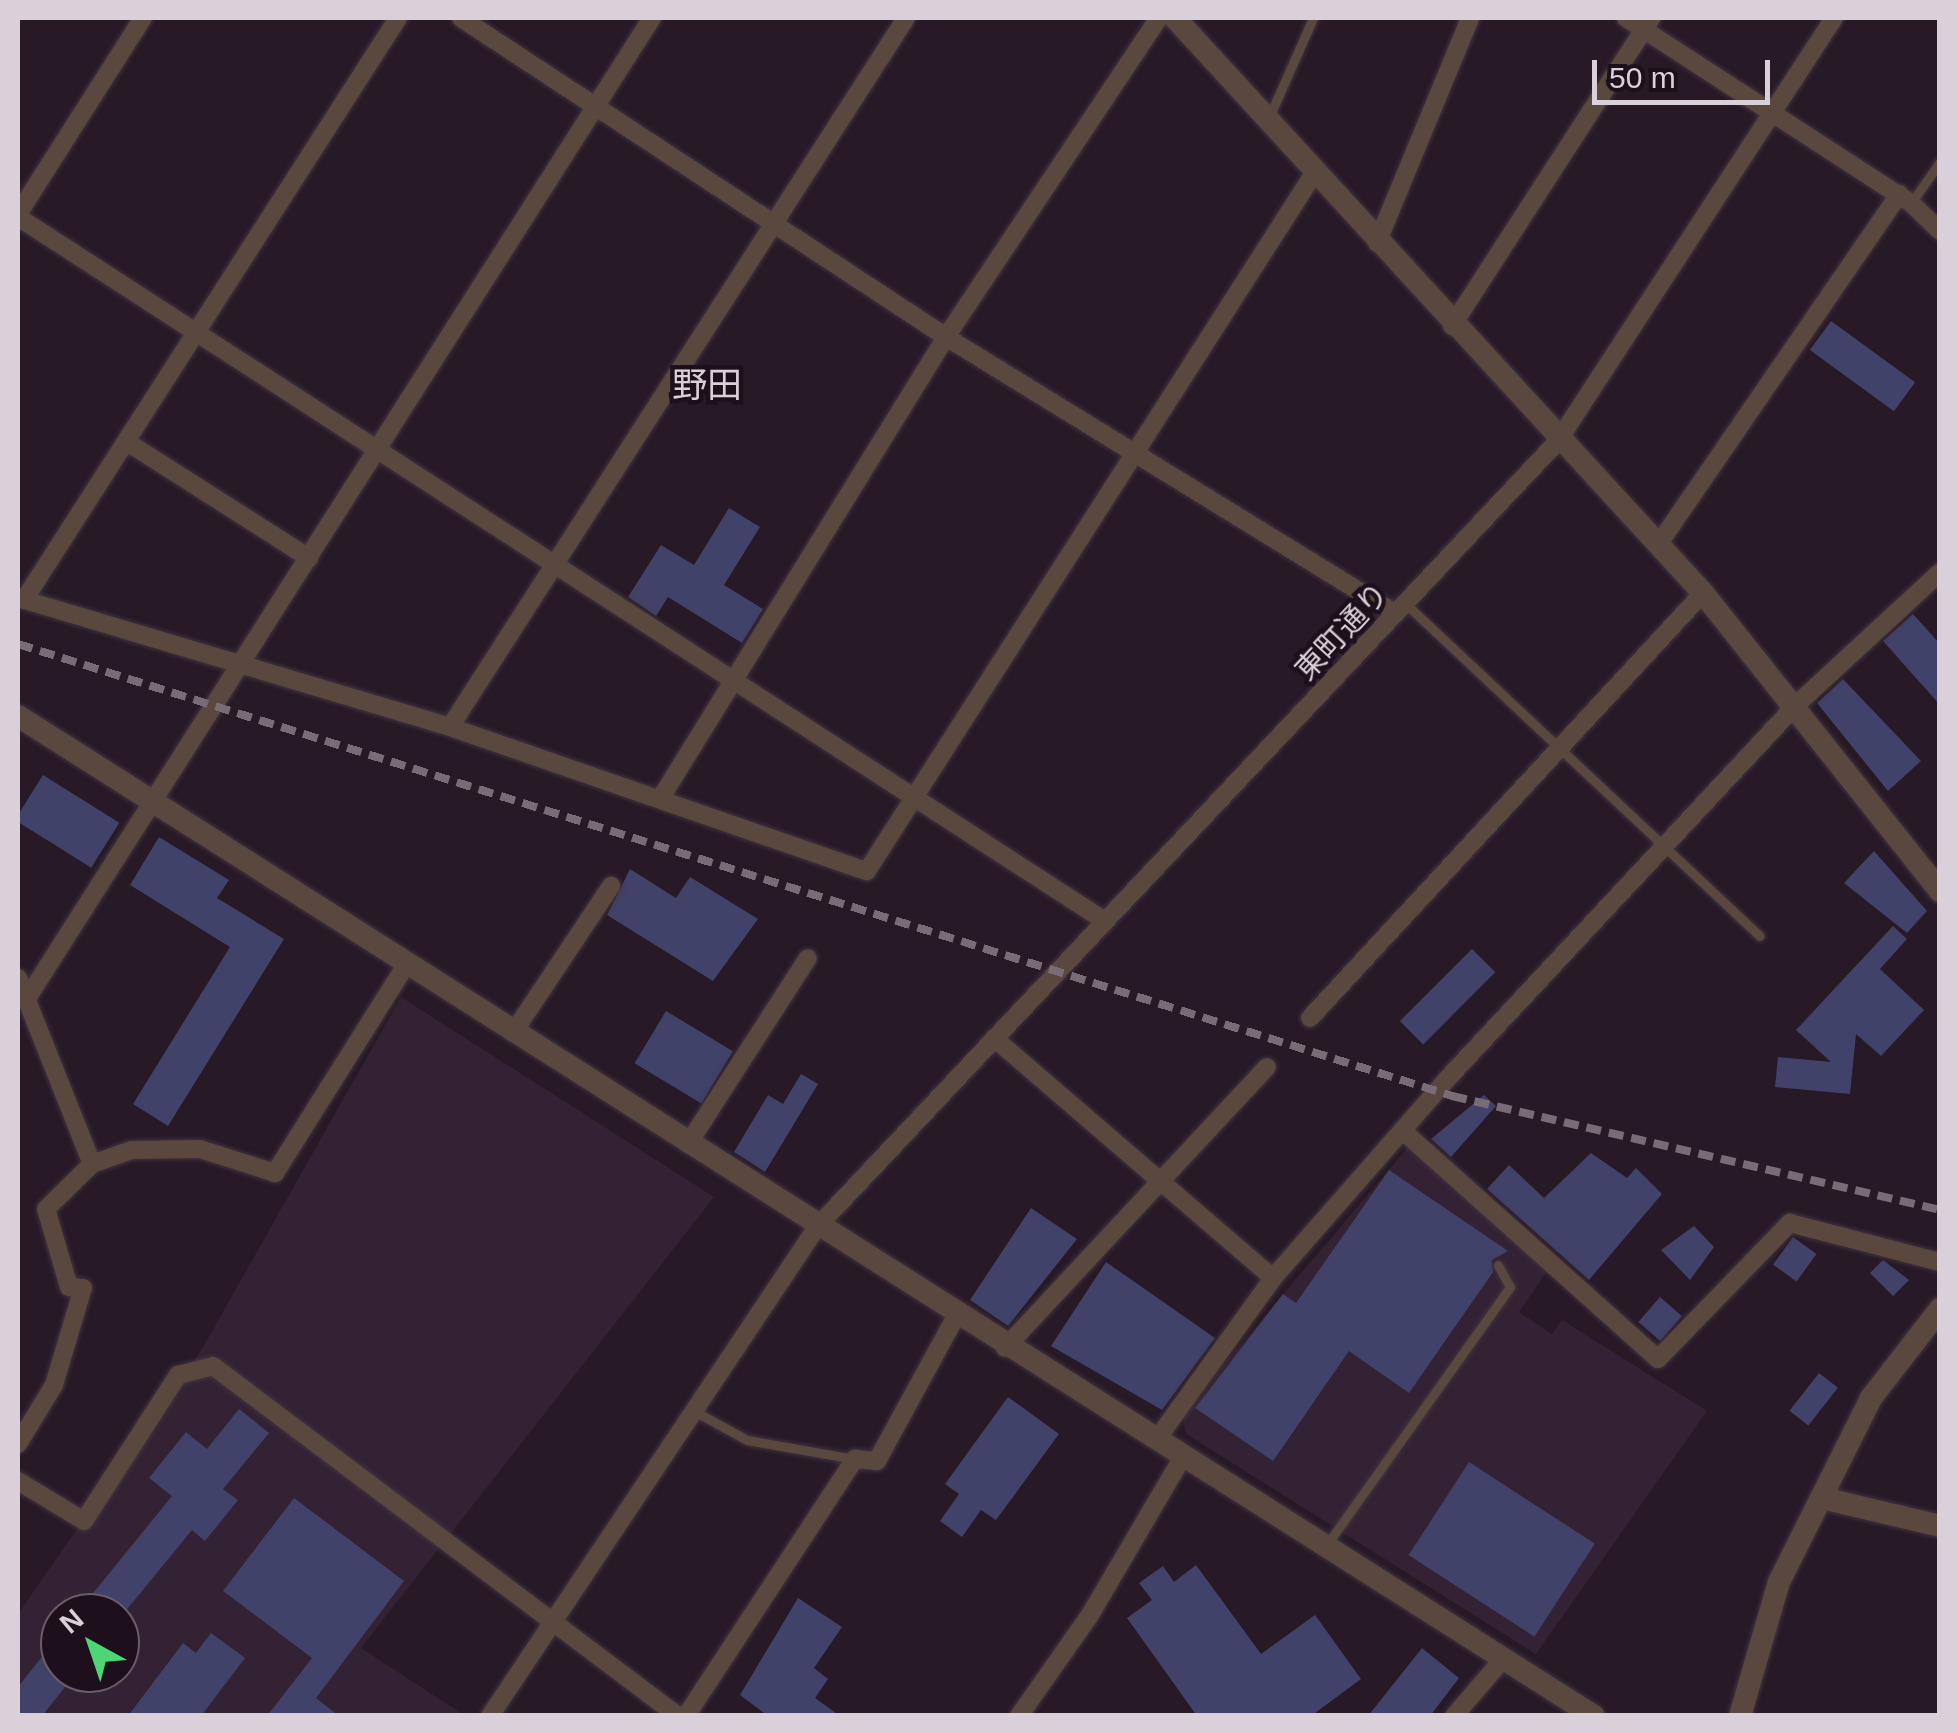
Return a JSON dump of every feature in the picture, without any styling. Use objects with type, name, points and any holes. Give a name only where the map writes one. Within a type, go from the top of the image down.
[{"type":"street","points":[[143,18],[18,216],[1105,921]]},
{"type":"street","points":[[398,18],[198,334],[21,599],[240,660],[450,727],[662,796],[866,872],[910,795],[1313,175]]},
{"type":"street","points":[[461,18],[776,218],[946,337],[1401,610]]},
{"type":"street","points":[[28,997],[240,660],[380,452],[652,18]]},
{"type":"street","points":[[450,727],[550,562],[906,18]]},
{"type":"street","points":[[662,796],[946,337],[1159,18]]},
{"type":"street","points":[[1175,18],[1313,175],[1703,593],[1940,891]]},
{"type":"street","points":[[1626,18],[1648,23],[1905,198],[1940,231]]},
{"type":"street","name":"東町通り","points":[[490,1716],[818,1226],[1558,440],[1834,18]]},
{"type":"street","points":[[1377,243],[1462,21]]},
{"type":"street","points":[[1452,326],[1648,23]]},
{"type":"street","points":[[1658,546],[1905,198]]},
{"type":"street","points":[[127,442],[309,558]]},
{"type":"street","points":[[1157,1438],[1273,1278],[1403,1131],[1795,706],[1940,572]]},
{"type":"street","points":[[1310,1018],[1703,593]]},
{"type":"street","points":[[18,716],[1005,1348],[1157,1438],[1594,1716]]},
{"type":"street","points":[[514,1033],[610,886]]},
{"type":"street","points":[[688,1144],[808,958]]},
{"type":"street","points":[[18,1444],[54,1386],[83,1288],[70,1286],[46,1209],[92,1164],[162,1146],[275,1172],[406,965]]},
{"type":"street","points":[[18,978],[92,1164]]},
{"type":"street","points":[[994,1038],[1273,1278]]},
{"type":"street","points":[[1005,1348],[1266,1067]]},
{"type":"street","points":[[1403,1131],[1658,1360],[1790,1223],[1940,1262]]},
{"type":"street","points":[[1740,1716],[1763,1620],[1871,1398],[1940,1309]]},
{"type":"street","points":[[686,1716],[856,1459],[877,1460],[956,1316]]},
{"type":"street","points":[[18,1481],[84,1521],[178,1375],[213,1366],[678,1716]]},
{"type":"street","points":[[1019,1716],[1184,1455]]},
{"type":"street","points":[[1822,1498],[1940,1526]]},
{"type":"street","points":[[1454,1716],[1503,1659]]},
{"type":"lane","points":[[1266,122],[1314,18]]},
{"type":"lane","points":[[1905,198],[1940,162]]},
{"type":"lane","points":[[1401,610],[1558,747],[1759,936]]},
{"type":"lane","points":[[1326,1546],[1510,1287],[1498,1264]]},
{"type":"lane","points":[[694,1411],[747,1440],[856,1459]]},
{"type":"shaded area","points":[[401,997],[714,1197],[361,1648],[464,1715],[18,1716],[18,1614],[202,1349]]},
{"type":"shaded area","points":[[1408,1147],[1548,1270],[1519,1312],[1552,1334],[1562,1320],[1707,1411],[1536,1654],[1186,1434],[1183,1418],[1219,1370]]},
{"type":"building","points":[[1831,321],[1915,382],[1894,411],[1810,350]]},
{"type":"building","points":[[729,508],[760,527],[724,585],[763,609],[742,643],[668,597],[656,616],[628,597],[661,545],[694,565]]},
{"type":"building","points":[[1913,614],[1940,644],[1940,705],[1883,641]]},
{"type":"building","points":[[1843,679],[1921,761],[1888,791],[1817,703]]},
{"type":"building","points":[[43,775],[119,823],[91,868],[18,822],[18,815]]},
{"type":"building","points":[[159,837],[229,880],[217,898],[284,939],[168,1126],[133,1104],[230,947],[130,885]]},
{"type":"building","points":[[1874,851],[1927,911],[1907,933],[1844,883]]},
{"type":"building","points":[[630,869],[676,898],[690,877],[758,919],[713,981],[607,915]]},
{"type":"building","points":[[1893,926],[1907,939],[1880,969],[1924,1010],[1881,1056],[1856,1034],[1850,1094],[1775,1087],[1778,1057],[1831,1062],[1796,1030]]},
{"type":"building","points":[[1472,949],[1495,972],[1423,1044],[1400,1021]]},
{"type":"building","points":[[666,1011],[733,1051],[701,1103],[635,1063]]},
{"type":"building","points":[[801,1074],[818,1084],[765,1172],[734,1152],[768,1095],[783,1104]]},
{"type":"building","points":[[1484,1095],[1496,1106],[1451,1157],[1431,1139]]},
{"type":"building","points":[[1591,1153],[1627,1178],[1636,1168],[1662,1194],[1589,1280],[1487,1189],[1509,1165],[1544,1198]]},
{"type":"building","points":[[1389,1170],[1508,1251],[1492,1260],[1493,1272],[1409,1393],[1349,1351],[1273,1461],[1195,1408],[1283,1294],[1296,1303]]},
{"type":"building","points":[[1031,1208],[1077,1239],[1008,1326],[970,1300]]},
{"type":"building","points":[[1694,1226],[1714,1247],[1690,1280],[1661,1250]]},
{"type":"building","points":[[1793,1237],[1816,1254],[1796,1282],[1773,1265]]},
{"type":"building","points":[[1883,1260],[1909,1280],[1893,1296],[1870,1273]]},
{"type":"building","points":[[1106,1262],[1215,1338],[1162,1410],[1051,1346]]},
{"type":"building","points":[[1660,1297],[1682,1316],[1660,1341],[1638,1322]]},
{"type":"building","points":[[1819,1373],[1838,1388],[1808,1426],[1789,1411]]},
{"type":"building","points":[[1008,1397],[1059,1434],[996,1520],[981,1510],[962,1537],[940,1521],[959,1494],[945,1484]]},
{"type":"building","points":[[239,1409],[269,1433],[223,1489],[238,1500],[205,1541],[192,1530],[140,1593],[93,1593],[172,1496],[149,1478],[186,1432],[207,1449]]},
{"type":"building","points":[[1469,1462],[1595,1544],[1534,1637],[1409,1555]]},
{"type":"building","points":[[294,1498],[404,1581],[316,1698],[339,1716],[267,1716],[312,1658],[223,1591]]},
{"type":"building","points":[[1196,1565],[1261,1654],[1315,1615],[1361,1679],[1311,1716],[1197,1716],[1127,1618],[1152,1600],[1139,1583],[1163,1566],[1174,1582]]},
{"type":"building","points":[[798,1598],[842,1627],[814,1668],[828,1679],[815,1698],[840,1716],[768,1716],[740,1695]]},
{"type":"building","points":[[211,1633],[245,1658],[201,1716],[128,1716],[183,1643],[196,1653]]},
{"type":"building","points":[[1422,1648],[1459,1678],[1430,1716],[1368,1716]]},
{"type":"building","points":[[40,1659],[40,1693],[60,1693],[42,1716],[18,1716],[18,1687]]},
{"type":"railway","points":[[18,644],[1452,1096],[1940,1210]]},
{"type":"district","name":"野田","points":[[707,385]]}]
